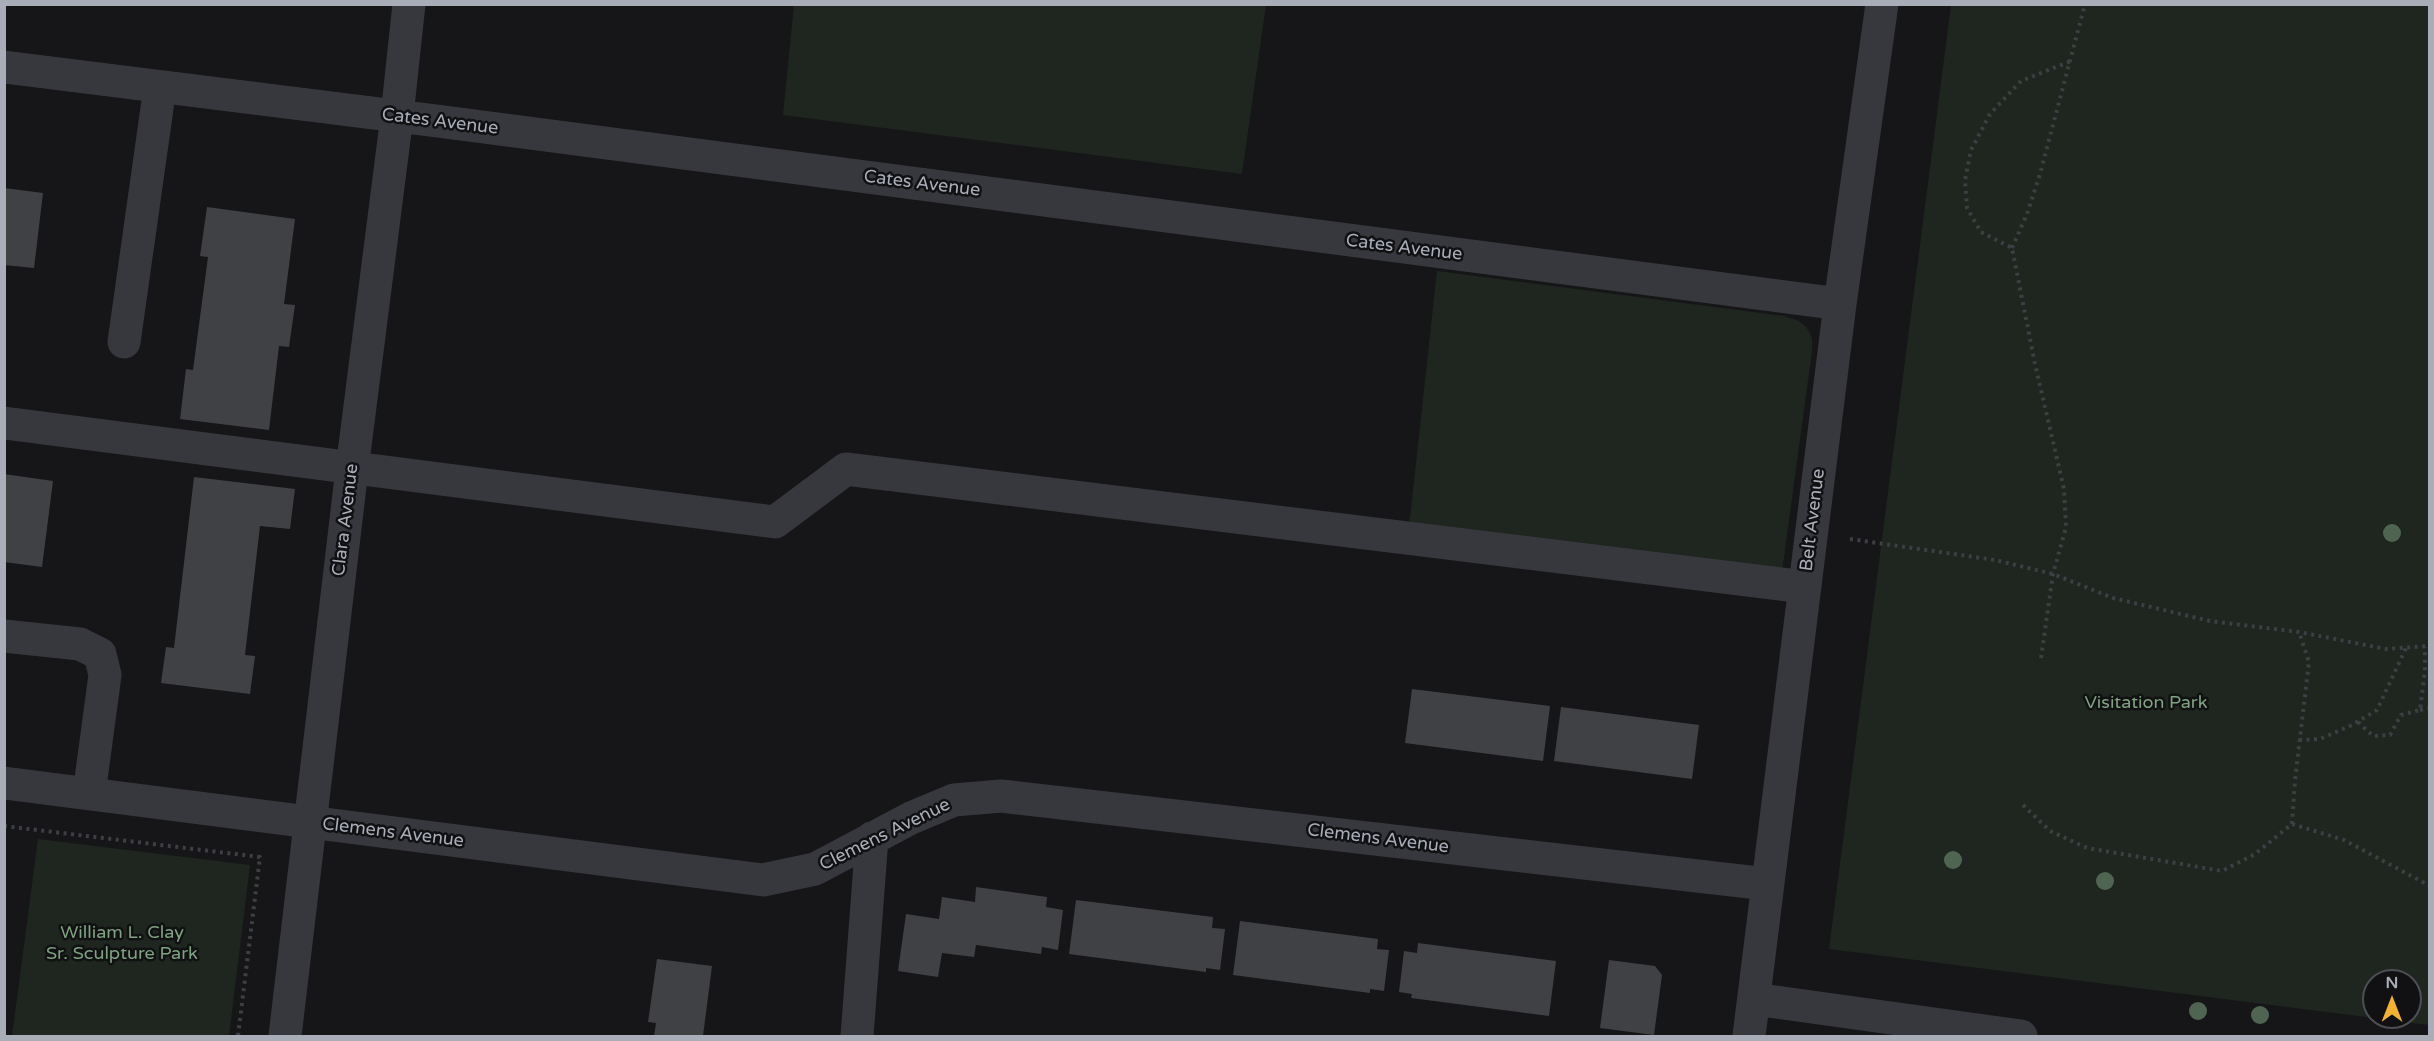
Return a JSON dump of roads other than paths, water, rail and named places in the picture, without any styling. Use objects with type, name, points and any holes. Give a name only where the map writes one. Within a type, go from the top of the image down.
[{"type":"street","name":"Clara Avenue","points":[[285,1036],[409,4]]},
{"type":"street","name":"Belt Avenue","points":[[1749,1036],[1840,304],[1882,4]]},
{"type":"street","name":"Cates Avenue","points":[[4,67],[1840,304]]},
{"type":"street","points":[[124,342],[160,87]]},
{"type":"street","points":[[4,423],[775,522],[846,469],[1804,587]]},
{"type":"street","points":[[4,636],[80,644],[100,654],[105,675],[89,794]]},
{"type":"street","name":"Clemens Avenue","points":[[4,783],[763,880],[815,869],[910,818],[954,800],[1001,796],[1767,884]]},
{"type":"street","points":[[857,1036],[872,838]]},
{"type":"street","points":[[1754,999],[2021,1036]]},
{"type":"park label","name":"Visitation Park","points":[[2146,703]]},
{"type":"park label","name":"William L. Clay Sr. Sculpture Park","points":[[122,943]]}]
